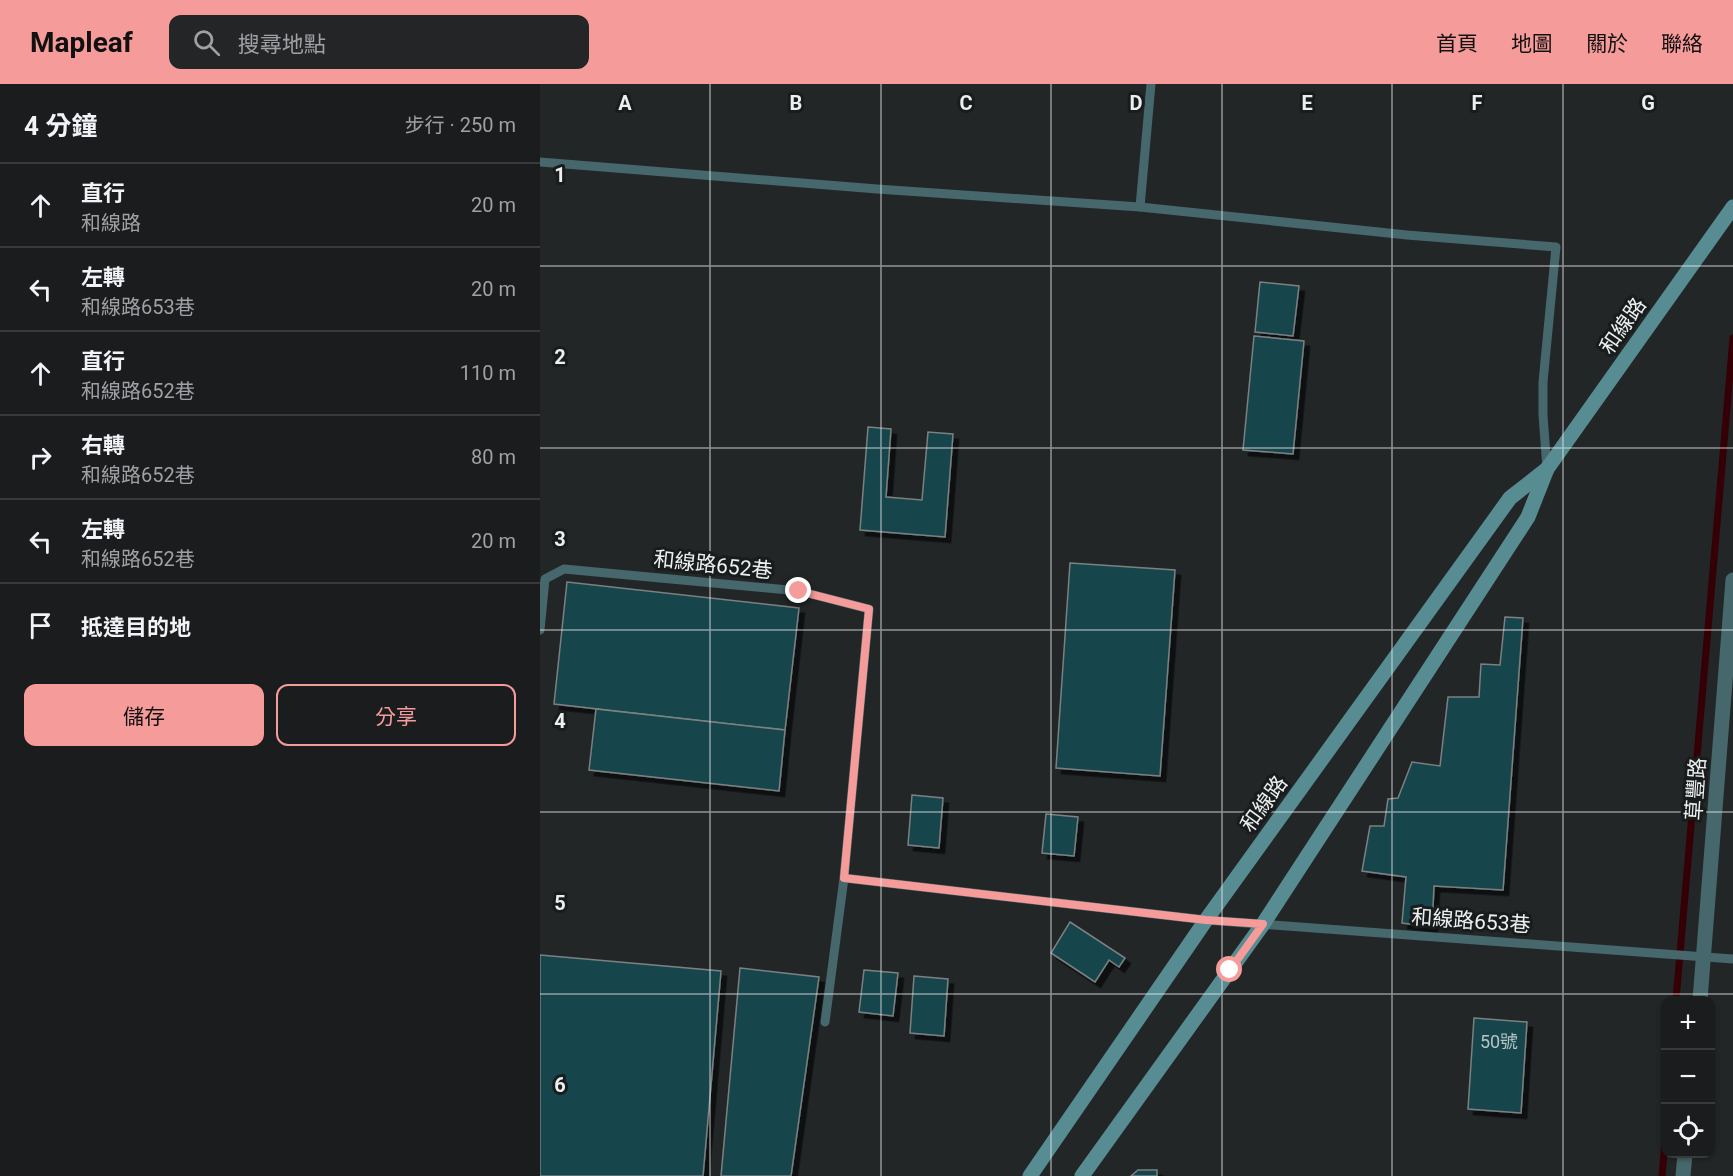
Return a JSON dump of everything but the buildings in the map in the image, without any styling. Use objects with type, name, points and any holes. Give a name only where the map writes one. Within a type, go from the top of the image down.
[{"type":"main road","name":"和線路","points":[[1082,1176],[1263,924],[1528,517],[1547,469],[1733,207]]},
{"type":"main road","name":"和線路","points":[[1030,1176],[1206,920],[1510,498],[1547,469]]},
{"type":"street","name":"草豐路","points":[[1700,996],[1733,580]]},
{"type":"street","points":[[1683,1176],[1685,1158]]},
{"type":"lane","points":[[1140,207],[1151,84]]},
{"type":"lane","points":[[540,162],[1140,207],[1407,235],[1556,247],[1543,382],[1547,469]]},
{"type":"lane","name":"和線路652巷","points":[[540,630],[545,579],[564,568],[799,591],[869,609],[844,878]]},
{"type":"lane","points":[[825,1022],[844,878],[1206,920]]},
{"type":"lane","name":"和線路653巷","points":[[1206,920],[1733,959]]},
{"type":"waterway","points":[[1676,996],[1733,338]]},
{"type":"waterway","points":[[1662,1176],[1664,1158]]},
{"type":"route","points":[[799,591],[869,609],[844,878],[1206,920],[1263,924],[1230,970]]}]
